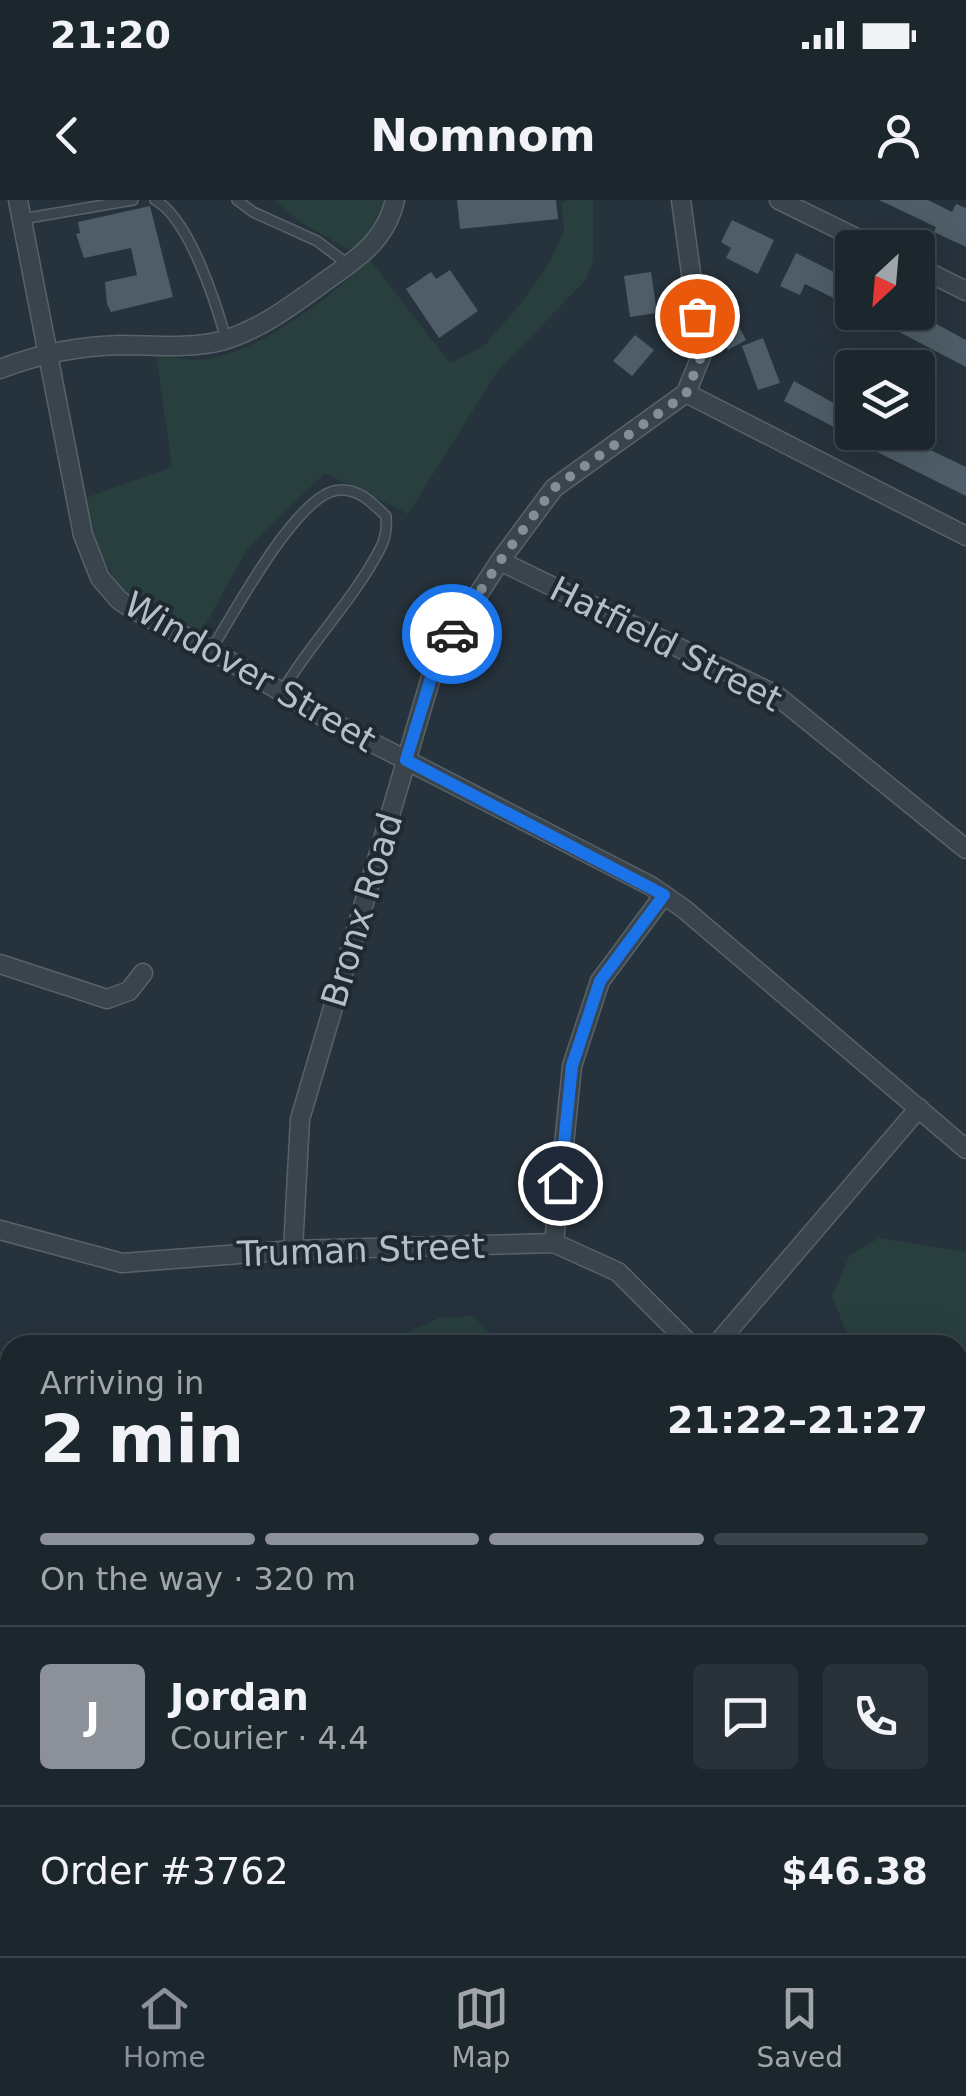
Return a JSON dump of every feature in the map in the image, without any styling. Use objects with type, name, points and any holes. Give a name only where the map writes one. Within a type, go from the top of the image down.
[{"type":"street","points":[[0,369],[50,352],[87,347],[190,345],[226,339],[278,312],[349,265],[381,236],[395,200]]},
{"type":"street","points":[[681,200],[702,354],[686,394],[966,536]]},
{"type":"street","points":[[779,200],[840,230]]},
{"type":"street","name":"Windover Street","points":[[20,210],[83,535],[100,578],[119,600],[212,650],[280,693],[664,895],[966,1149]]},
{"type":"street","points":[[935,276],[966,291]]},
{"type":"street","name":"Bronx Road","points":[[293,1250],[300,1119],[437,658],[500,561],[554,488],[686,394]]},
{"type":"street","name":"Hatfield Street","points":[[500,561],[776,695],[966,849]]},
{"type":"street","points":[[554,1242],[572,1066],[600,981],[664,895]]},
{"type":"street","points":[[0,964],[107,999],[129,991],[144,973]]},
{"type":"street","points":[[725,1335],[919,1108]]},
{"type":"street","name":"Truman Street","points":[[0,1230],[122,1263],[293,1250],[554,1242],[618,1272],[681,1335]]},
{"type":"lane","points":[[20,210],[132,200]]},
{"type":"lane","points":[[155,200],[171,211],[214,291],[226,339]]},
{"type":"lane","points":[[236,200],[253,212],[317,241],[349,265]]},
{"type":"lane","points":[[212,650],[292,524],[315,498],[336,489],[354,491],[386,516],[382,546],[280,693]]},
{"type":"green space","points":[[274,200],[385,200],[385,206],[365,244],[348,249],[303,224]]},
{"type":"green space","points":[[593,200],[593,260],[586,280],[499,369],[408,514],[325,473],[247,549],[201,633],[122,593],[94,540],[85,498],[172,467],[156,354],[195,360],[240,349],[289,324],[370,260],[450,363],[484,346],[523,301],[549,263],[564,231],[561,203]]},
{"type":"green space","points":[[879,1238],[966,1252],[966,1335],[846,1332],[832,1296],[850,1255]]},
{"type":"green space","points":[[472,1316],[492,1335],[402,1335],[439,1318]]},
{"type":"building","points":[[457,200],[556,200],[558,219],[460,229]]},
{"type":"building","points":[[879,200],[928,200],[952,212],[956,204],[966,208],[966,247],[935,232],[936,227]]},
{"type":"building","points":[[150,206],[173,297],[111,312],[105,282],[137,275],[131,248],[84,258],[76,234],[80,233],[78,222]]},
{"type":"building","points":[[732,220],[774,240],[758,274],[726,258],[731,248],[721,242]]},
{"type":"building","points":[[796,253],[835,272],[835,299],[805,284],[800,295],[780,286]]},
{"type":"building","points":[[450,270],[478,311],[439,338],[406,289],[431,272],[436,279]]},
{"type":"building","points":[[651,272],[657,313],[630,317],[624,276]]},
{"type":"building","points":[[737,323],[746,340],[728,350],[719,333]]},
{"type":"building","points":[[935,323],[966,340],[966,367],[895,330],[935,330]]},
{"type":"building","points":[[635,335],[654,350],[632,376],[613,361]]},
{"type":"building","points":[[763,338],[780,383],[758,390],[742,346]]},
{"type":"building","points":[[794,381],[835,404],[835,428],[784,401]]},
{"type":"building","points":[[931,450],[966,467],[966,496],[877,452]]},
{"type":"way so far","points":[[452,634],[554,488],[686,394],[702,354],[697,316]]},
{"type":"route","points":[[452,634],[437,658],[406,760],[638,878],[664,895],[600,981],[572,1066],[560,1183]]}]
